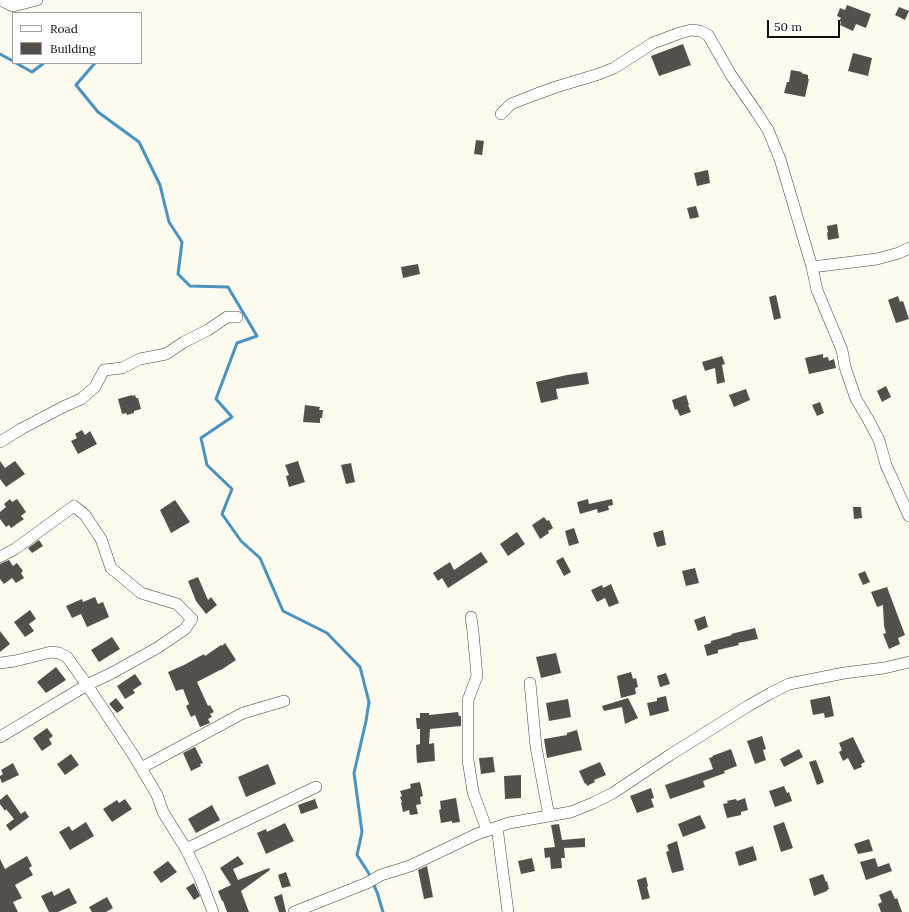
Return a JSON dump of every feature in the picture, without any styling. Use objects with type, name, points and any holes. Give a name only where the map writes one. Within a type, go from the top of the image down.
[{"type":"street","points":[[0,0],[13,6],[37,0]]},
{"type":"street","points":[[501,114],[510,104],[614,68],[653,43],[691,30],[700,31],[708,35],[731,75],[768,130],[780,159],[818,290],[842,350],[845,367],[856,399],[879,440],[886,465],[909,516]]},
{"type":"street","points":[[812,267],[877,259],[893,255],[909,248]]},
{"type":"street","points":[[0,442],[21,429],[81,399],[94,387],[104,370],[122,368],[140,358],[166,354],[184,342],[208,330],[227,317],[237,318]]},
{"type":"street","points":[[0,557],[15,549],[74,506],[85,515],[101,539],[111,568],[141,593],[177,604],[192,619],[185,629],[157,648],[87,685],[0,737]]},
{"type":"street","points":[[471,617],[477,676],[468,700],[468,760],[473,792],[492,829],[508,912]]},
{"type":"street","points":[[0,663],[15,661],[51,652],[67,657],[134,756],[157,795],[163,812],[186,849],[200,878],[213,912]]},
{"type":"street","points":[[294,912],[367,883],[381,875],[410,866],[477,834],[509,823],[570,812],[593,803],[613,793],[735,714],[789,684],[844,673],[884,668],[909,662]]},
{"type":"street","points":[[530,683],[536,747],[550,816]]},
{"type":"street","points":[[141,768],[243,713],[284,701]]},
{"type":"street","points":[[186,849],[316,787]]},
{"type":"building","points":[[847,5],[871,14],[866,28],[856,24],[853,31],[840,25],[841,22],[839,21],[841,18],[837,16],[840,8],[845,10]]},
{"type":"building","points":[[899,7],[909,11],[905,20],[895,15]]},
{"type":"building","points":[[683,44],[691,65],[659,76],[651,56]]},
{"type":"building","points":[[853,53],[872,58],[868,76],[848,71]]},
{"type":"building","points":[[791,70],[808,75],[809,79],[805,97],[784,93],[787,82],[789,82]]},
{"type":"building","points":[[476,140],[484,141],[482,155],[474,154]]},
{"type":"building","points":[[708,170],[710,183],[697,186],[694,173]]},
{"type":"building","points":[[696,206],[699,217],[690,219],[687,208]]},
{"type":"building","points":[[837,224],[839,238],[828,240],[827,226]]},
{"type":"building","points":[[418,264],[420,274],[403,278],[401,267]]},
{"type":"building","points":[[776,295],[781,318],[774,320],[769,297]]},
{"type":"building","points":[[898,296],[900,302],[903,301],[909,319],[896,323],[888,300]]},
{"type":"building","points":[[823,354],[823,358],[828,357],[829,361],[834,359],[836,368],[809,374],[805,358]]},
{"type":"building","points":[[722,356],[725,364],[722,365],[725,382],[717,384],[715,368],[705,371],[702,362]]},
{"type":"building","points":[[587,372],[589,384],[556,389],[558,399],[541,403],[536,382]]},
{"type":"building","points":[[886,386],[891,397],[882,402],[877,391]]},
{"type":"building","points":[[746,389],[750,400],[734,407],[729,395]]},
{"type":"building","points":[[135,395],[136,398],[138,398],[141,409],[127,415],[126,413],[122,414],[118,399]]},
{"type":"building","points":[[686,395],[691,412],[680,416],[677,409],[675,410],[672,400]]},
{"type":"building","points":[[820,402],[824,413],[817,416],[812,405]]},
{"type":"building","points":[[305,405],[320,407],[319,410],[323,410],[320,423],[303,422]]},
{"type":"building","points":[[82,430],[85,435],[90,431],[97,444],[78,454],[71,441],[77,438],[75,434]]},
{"type":"building","points":[[0,461],[5,468],[15,461],[25,474],[6,487],[0,479]]},
{"type":"building","points":[[298,461],[305,482],[289,487],[286,476],[289,475],[285,465]]},
{"type":"building","points":[[351,463],[355,482],[346,484],[341,465]]},
{"type":"building","points":[[10,499],[12,502],[17,499],[26,512],[21,516],[24,519],[11,528],[9,525],[6,527],[0,519],[0,512],[6,507],[4,504]]},
{"type":"building","points":[[588,499],[589,504],[612,499],[613,505],[608,506],[609,510],[598,513],[597,509],[580,514],[577,502]]},
{"type":"building","points":[[175,500],[190,522],[171,533],[160,510]]},
{"type":"building","points":[[853,507],[861,507],[862,518],[854,519]]},
{"type":"building","points":[[544,517],[547,521],[549,520],[553,528],[548,531],[549,533],[540,539],[532,525]]},
{"type":"building","points":[[574,528],[579,543],[569,546],[565,531]]},
{"type":"building","points":[[663,530],[666,545],[657,547],[653,533]]},
{"type":"building","points":[[517,532],[525,544],[508,556],[500,544]]},
{"type":"building","points":[[39,540],[43,546],[32,553],[28,548]]},
{"type":"building","points":[[481,552],[488,562],[448,588],[442,578],[438,581],[433,573],[450,562],[454,570]]},
{"type":"building","points":[[563,557],[571,572],[564,576],[556,561]]},
{"type":"building","points":[[9,560],[13,566],[17,563],[23,571],[21,573],[24,578],[16,583],[12,578],[4,584],[0,579],[0,564]]},
{"type":"building","points":[[695,568],[699,583],[686,586],[682,571]]},
{"type":"building","points":[[865,571],[870,582],[863,585],[858,574]]},
{"type":"building","points":[[198,577],[208,600],[211,597],[217,605],[206,614],[196,601],[188,581]]},
{"type":"building","points":[[611,584],[619,603],[609,607],[605,598],[597,602],[591,590],[602,585],[603,588]]},
{"type":"building","points":[[887,587],[905,635],[898,638],[900,644],[889,649],[883,634],[886,633],[884,626],[883,605],[877,607],[871,592]]},
{"type":"building","points":[[95,597],[98,604],[103,602],[109,617],[87,627],[81,614],[72,618],[66,606],[82,599],[83,602]]},
{"type":"building","points":[[30,610],[36,619],[29,624],[34,631],[25,637],[14,622]]},
{"type":"building","points":[[705,616],[708,627],[698,631],[694,620]]},
{"type":"building","points":[[755,628],[758,639],[738,643],[739,645],[718,650],[718,653],[707,656],[704,645],[711,643],[711,641],[732,635],[731,634]]},
{"type":"building","points":[[0,631],[10,644],[0,652]]},
{"type":"building","points":[[112,637],[120,649],[99,662],[91,650]]},
{"type":"building","points":[[225,643],[236,660],[221,670],[197,682],[208,706],[210,705],[214,712],[210,714],[212,717],[208,719],[210,723],[200,727],[195,715],[191,717],[186,706],[189,704],[183,689],[176,691],[168,672],[204,654],[205,656]]},
{"type":"building","points":[[556,653],[561,673],[541,678],[536,657]]},
{"type":"building","points":[[56,667],[66,680],[46,693],[37,682]]},
{"type":"building","points":[[631,672],[633,679],[636,678],[638,687],[635,688],[636,694],[621,698],[617,676]]},
{"type":"building","points":[[666,673],[670,684],[660,687],[657,676]]},
{"type":"building","points":[[135,674],[142,684],[133,690],[135,693],[125,699],[117,686]]},
{"type":"building","points":[[666,696],[669,711],[650,716],[647,703],[657,701],[657,698]]},
{"type":"building","points":[[830,696],[834,716],[825,718],[824,713],[813,715],[810,700]]},
{"type":"building","points":[[116,698],[124,708],[117,713],[109,704]]},
{"type":"building","points":[[628,698],[638,718],[625,724],[622,707],[604,711],[602,706]]},
{"type":"building","points":[[568,699],[571,717],[549,721],[546,703]]},
{"type":"building","points":[[458,712],[459,716],[461,716],[461,726],[430,729],[429,744],[434,743],[435,761],[417,763],[416,745],[420,744],[420,729],[417,729],[416,718],[420,718],[420,713],[429,713],[429,715]]},
{"type":"building","points":[[47,728],[53,736],[49,739],[52,744],[42,751],[33,738]]},
{"type":"building","points":[[577,730],[582,750],[547,758],[544,739],[567,735],[567,733]]},
{"type":"building","points":[[762,736],[766,749],[763,750],[766,760],[755,764],[747,741]]},
{"type":"building","points":[[853,737],[865,762],[861,764],[862,767],[854,770],[848,758],[843,761],[839,752],[842,750],[839,743]]},
{"type":"building","points":[[195,747],[203,763],[200,764],[201,766],[191,771],[183,753]]},
{"type":"building","points":[[731,749],[737,766],[724,771],[725,773],[703,781],[705,787],[670,799],[665,785],[713,769],[709,758]]},
{"type":"building","points":[[799,749],[803,757],[784,767],[780,759]]},
{"type":"building","points":[[71,754],[79,765],[65,775],[57,764]]},
{"type":"building","points":[[493,757],[495,772],[481,774],[479,758]]},
{"type":"building","points":[[816,760],[824,782],[817,785],[809,762]]},
{"type":"building","points":[[600,762],[606,775],[594,780],[595,782],[587,786],[579,771]]},
{"type":"building","points":[[13,763],[19,775],[2,783],[0,776],[3,774],[1,770]]},
{"type":"building","points":[[268,764],[276,784],[246,797],[238,777]]},
{"type":"building","points":[[521,775],[521,798],[505,799],[504,776]]},
{"type":"building","points":[[420,782],[423,796],[420,797],[421,804],[416,805],[418,814],[410,815],[409,810],[403,812],[400,797],[402,796],[400,791],[411,788],[410,784]]},
{"type":"building","points":[[784,786],[787,793],[789,792],[792,801],[775,807],[769,791]]},
{"type":"building","points":[[651,788],[654,798],[651,799],[654,807],[637,813],[630,796]]},
{"type":"building","points":[[7,794],[21,814],[25,811],[29,817],[10,831],[6,825],[14,819],[0,804],[0,800]]},
{"type":"building","points":[[456,798],[460,822],[452,823],[452,821],[441,823],[439,810],[441,809],[440,801]]},
{"type":"building","points":[[745,798],[748,810],[741,812],[741,815],[727,818],[723,804],[728,803],[727,801],[736,799],[737,801]]},
{"type":"building","points":[[125,799],[132,809],[112,822],[103,809],[117,800],[119,803]]},
{"type":"building","points":[[315,799],[318,808],[301,814],[298,805]]},
{"type":"building","points":[[212,805],[220,820],[196,833],[188,819]]},
{"type":"building","points":[[700,815],[706,828],[683,837],[678,824]]},
{"type":"building","points":[[86,822],[94,836],[70,850],[59,832],[69,826],[72,831]]},
{"type":"building","points":[[784,822],[793,848],[781,852],[773,826]]},
{"type":"building","points":[[285,823],[294,841],[266,854],[257,833],[266,829],[267,832]]},
{"type":"building","points":[[559,824],[562,840],[585,838],[585,847],[564,848],[565,858],[561,858],[562,868],[551,869],[550,857],[545,858],[544,848],[555,847],[551,825]]},
{"type":"building","points":[[869,839],[873,851],[858,854],[854,844]]},
{"type":"building","points":[[677,841],[684,870],[672,873],[666,852],[669,851],[667,845]]},
{"type":"building","points":[[753,846],[757,860],[739,866],[735,852]]},
{"type":"building","points":[[27,856],[32,866],[29,868],[33,875],[15,885],[22,898],[13,902],[18,912],[0,912],[0,859],[5,869]]},
{"type":"building","points":[[238,856],[244,864],[233,869],[238,880],[269,868],[270,870],[241,891],[249,912],[227,912],[218,891],[231,885],[220,868]]},
{"type":"building","points":[[532,858],[535,871],[521,874],[518,861]]},
{"type":"building","points":[[875,858],[878,867],[889,863],[892,871],[866,880],[860,862]]},
{"type":"building","points":[[168,861],[177,872],[161,883],[153,872]]},
{"type":"building","points":[[427,866],[433,897],[424,899],[418,870]]},
{"type":"building","points":[[286,872],[291,886],[282,888],[278,875]]},
{"type":"building","points":[[823,874],[829,889],[814,896],[809,879]]},
{"type":"building","points":[[646,877],[650,898],[642,900],[637,880]]},
{"type":"building","points":[[194,883],[200,896],[194,900],[186,888]]},
{"type":"building","points":[[69,888],[77,903],[58,912],[49,912],[41,896],[52,891],[54,896]]},
{"type":"building","points":[[891,890],[895,899],[897,898],[902,912],[881,912],[878,904],[882,902],[879,895]]},
{"type":"building","points":[[282,894],[286,912],[279,912],[274,897]]},
{"type":"building","points":[[107,897],[113,908],[106,912],[92,912],[89,907]]},
{"type":"waterway","points":[[0,54],[12,60]]},
{"type":"waterway","points":[[18,64],[32,72],[43,64]]},
{"type":"waterway","points":[[94,64],[76,85],[98,112],[139,142],[160,185],[169,222],[182,242],[178,274],[190,286],[228,287],[257,336],[237,343],[216,399],[232,417],[201,438],[207,465],[232,489],[222,514],[241,541],[260,558],[283,611],[327,633],[360,667],[369,702],[354,773],[362,832],[357,855],[368,872],[377,892],[383,912]]}]
